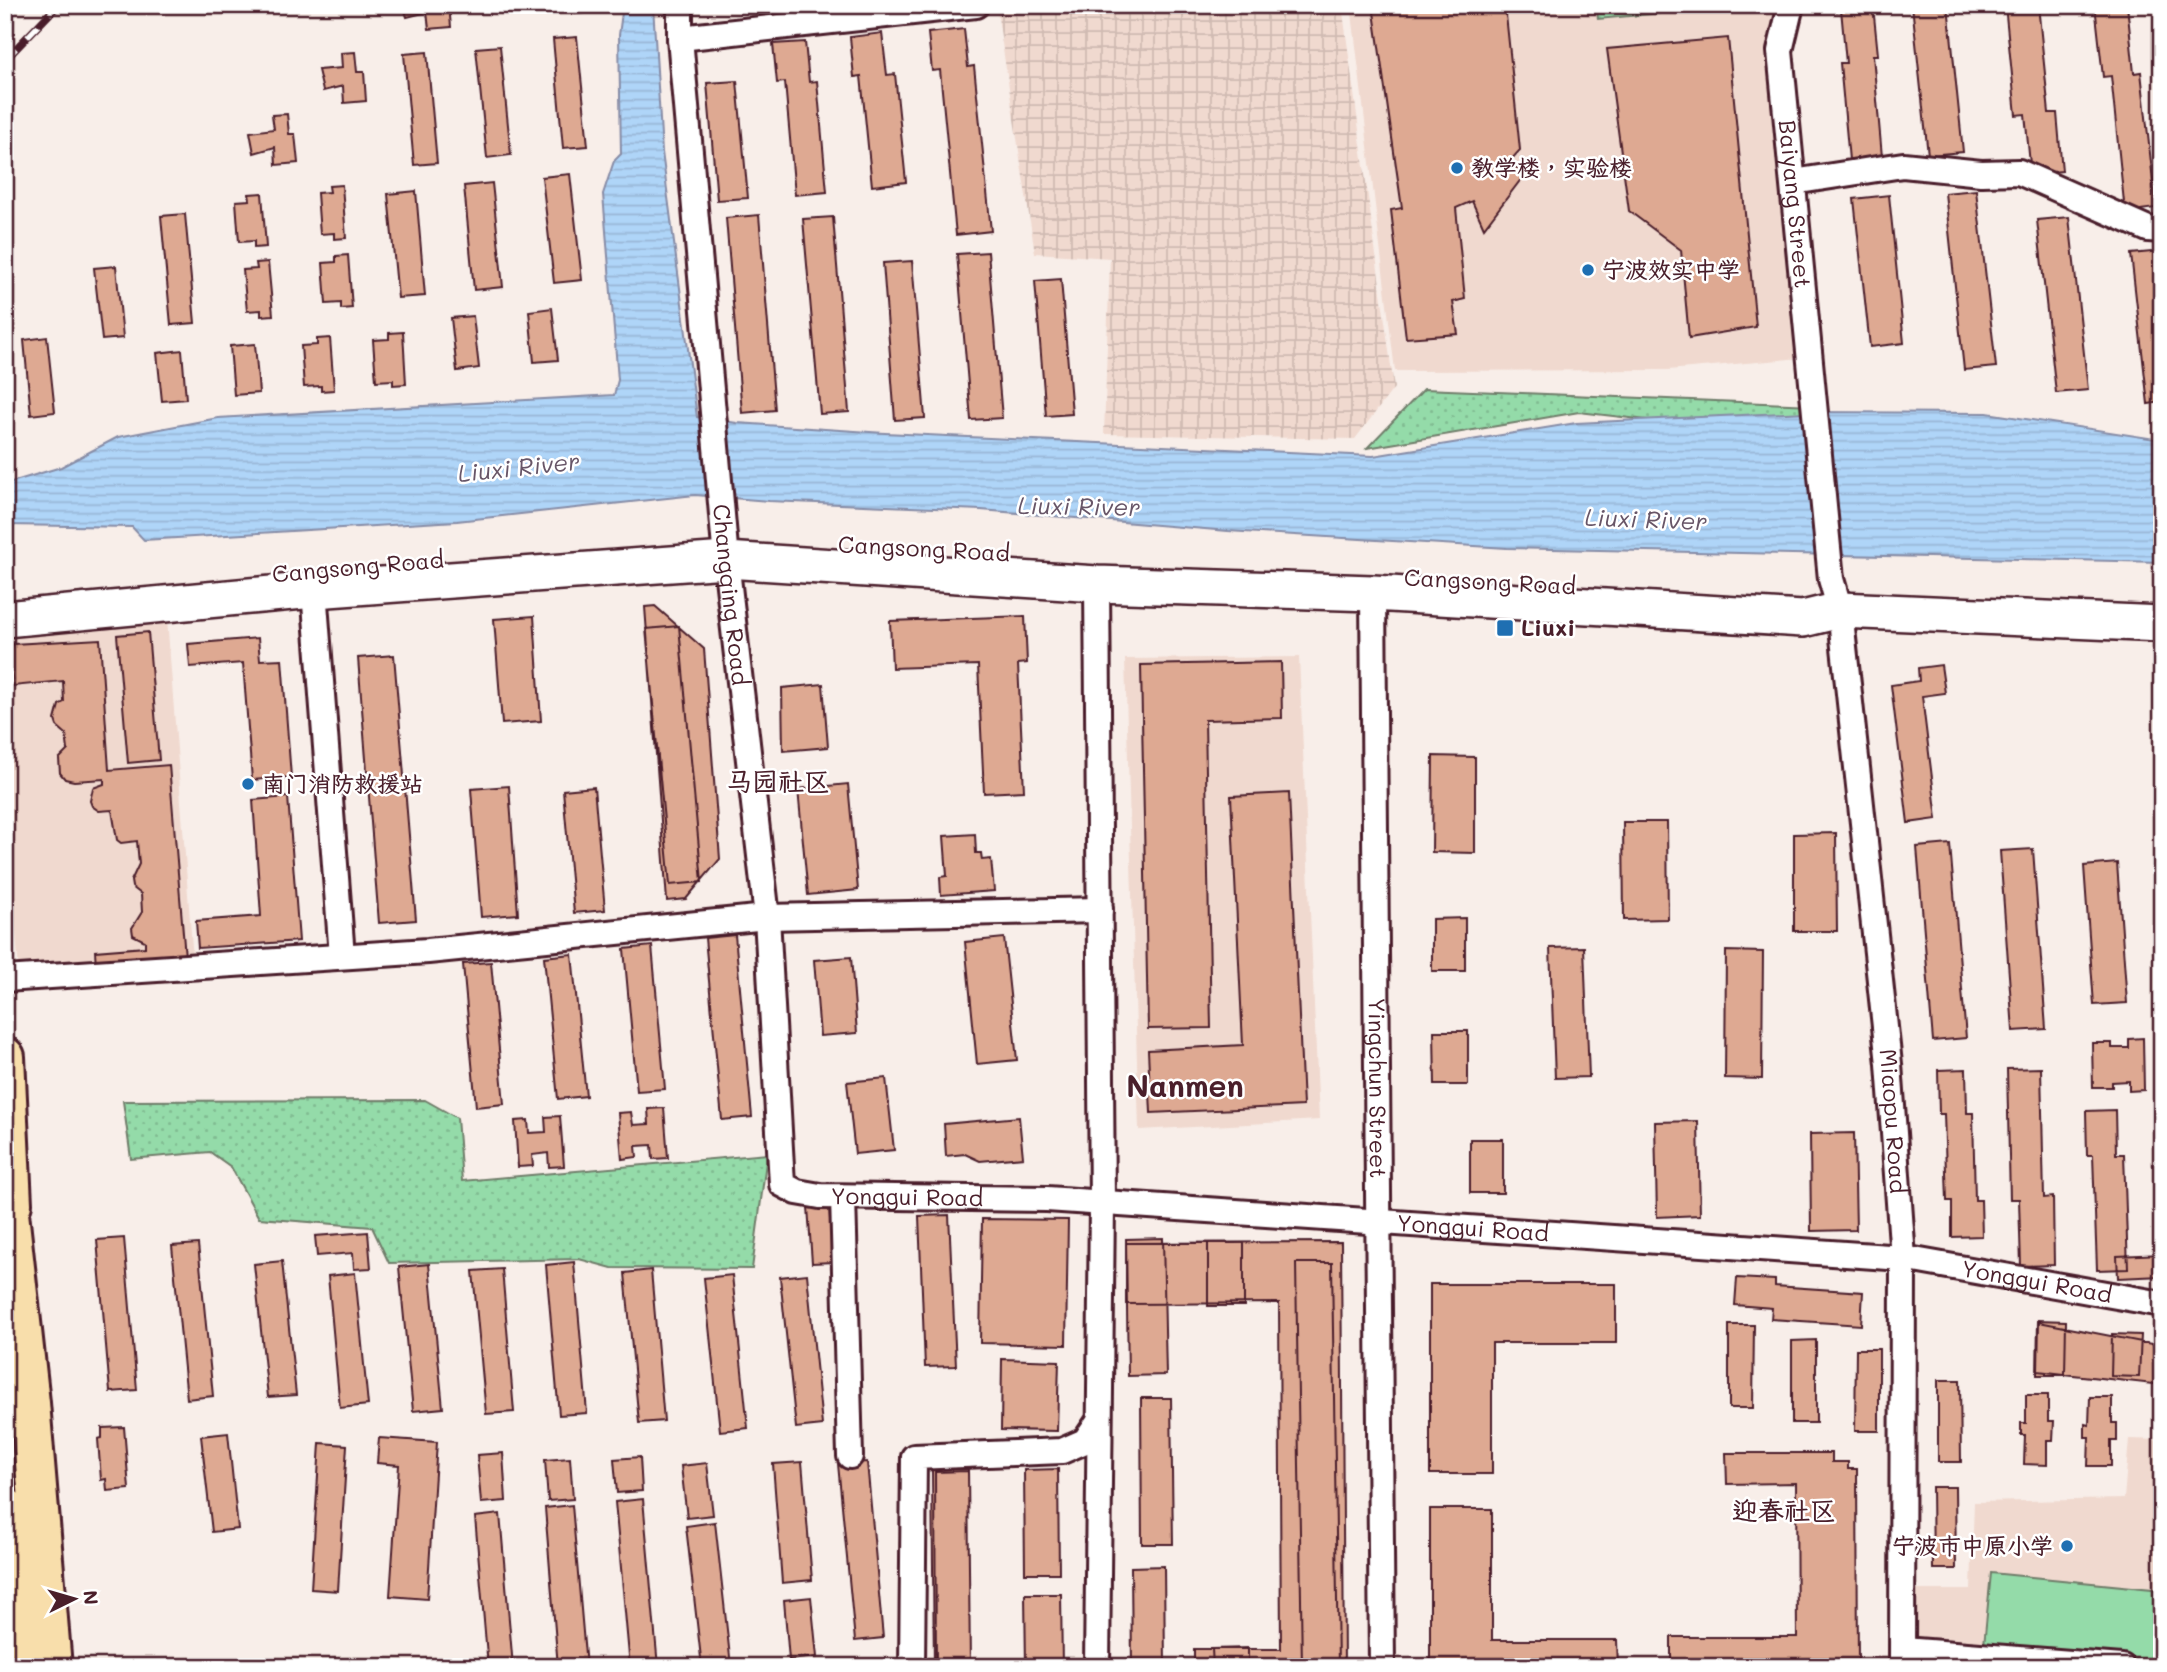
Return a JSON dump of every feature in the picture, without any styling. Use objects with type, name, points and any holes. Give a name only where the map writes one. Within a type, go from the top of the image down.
[{"type":"main road","name":"Cangsong Road","points":[[5,619],[314,590],[725,541],[1097,584],[1373,593],[1803,618],[1836,595]]},
{"type":"main road","name":"Cangsong Road","points":[[5,596],[725,541],[1818,599],[1836,595],[2162,624]]},
{"type":"main road","points":[[5,1056],[15,1262],[14,1402],[52,1667]]},
{"type":"main road","points":[[5,1177],[15,1262]]},
{"type":"main road","points":[[5,1507],[21,1667]]},
{"type":"street","name":"Changqing Road","points":[[680,5],[680,37],[725,541],[767,916],[782,1184]]},
{"type":"street","points":[[680,37],[976,5]]},
{"type":"street","name":"Baiyang Street","points":[[1791,5],[1780,51],[1814,405],[1836,595]]},
{"type":"street","points":[[1793,182],[1903,165],[1981,173],[2019,172],[2148,229],[2162,230]]},
{"type":"street","points":[[1097,584],[1102,1204],[1097,1667]]},
{"type":"street","points":[[314,590],[342,956]]},
{"type":"street","name":"Yingchun Street","points":[[1373,593],[1381,1223],[1382,1667]]},
{"type":"street","name":"Miaopu Road","points":[[1836,595],[1889,1065],[1903,1258],[1903,1658]]},
{"type":"street","points":[[5,979],[428,951],[767,916],[1100,910]]},
{"type":"street","name":"Yonggui Road","points":[[782,1184],[797,1192],[843,1197],[1047,1199],[1903,1258],[2162,1304]]},
{"type":"street","points":[[843,1197],[850,1456]]},
{"type":"street","points":[[912,1667],[914,1457],[1062,1451],[1085,1441],[1098,1422]]},
{"type":"street","points":[[1903,1658],[2122,1667]]},
{"type":"shaded area","points":[[996,5],[1342,5],[1394,388],[1355,439],[1104,434],[1110,258],[1035,253]]},
{"type":"shaded area","name":"宁波效实中学","points":[[1351,5],[1779,5],[1770,40],[1787,182],[1801,358],[1668,370],[1395,371]]},
{"type":"shaded area","points":[[167,618],[193,960],[19,973],[5,784],[5,630]]},
{"type":"shaded area","points":[[1299,657],[1319,1120],[1139,1130],[1125,659]]},
{"type":"shaded area","name":"宁波市中原小学","points":[[2129,1439],[2162,1440],[2162,1667],[1902,1665],[1904,1590],[1971,1590],[1974,1502],[2124,1499]]},
{"type":"green space","points":[[1596,5],[1749,5],[1598,19]]},
{"type":"green space","points":[[1424,389],[1814,405],[1818,440],[1579,412],[1367,448]]},
{"type":"green space","points":[[425,1100],[457,1118],[462,1181],[767,1154],[752,1269],[612,1268],[579,1259],[389,1263],[372,1227],[259,1218],[231,1167],[210,1152],[131,1159],[123,1101]]},
{"type":"green space","points":[[1991,1573],[2162,1590],[2162,1661],[1984,1645]]},
{"type":"water","name":"Liuxi River","points":[[623,5],[653,5],[662,152],[697,417],[737,423],[885,433],[1373,456],[1576,423],[1806,412],[1987,413],[2162,440],[2162,562],[1507,548],[1228,531],[981,510],[769,501],[695,495],[457,521],[144,540],[132,527],[8,525],[5,484],[61,467],[118,437],[218,418],[614,395],[618,380],[603,194],[614,161],[621,154],[619,35]]},
{"type":"building","points":[[403,5],[449,5],[451,27],[429,29],[427,12],[407,17]]},
{"type":"building","points":[[573,5],[595,5],[596,12],[574,14]]},
{"type":"building","name":"教学楼，实验楼","points":[[1373,5],[1505,5],[1520,150],[1509,162],[1525,174],[1484,228],[1472,201],[1456,208],[1465,299],[1453,302],[1458,334],[1406,338],[1391,210],[1402,208]]},
{"type":"building","points":[[1843,5],[1878,5],[1838,11]]},
{"type":"building","points":[[1912,5],[1948,5],[1963,152],[1928,155]]},
{"type":"building","points":[[2005,5],[2038,5],[2049,113],[2057,113],[2062,171],[2031,174],[2025,114],[2016,115]]},
{"type":"building","points":[[2095,5],[2127,5],[2134,73],[2141,72],[2156,208],[2125,212],[2111,76],[2103,77]]},
{"type":"building","points":[[1873,6],[1878,55],[1873,55],[1882,157],[1849,160],[1840,63],[1846,63],[1841,9]]},
{"type":"building","points":[[964,29],[968,67],[974,66],[991,231],[956,235],[940,70],[932,71],[928,33]]},
{"type":"building","points":[[882,33],[887,75],[895,74],[906,182],[872,186],[861,76],[854,77],[850,37]]},
{"type":"building","points":[[577,37],[588,146],[563,148],[553,39]]},
{"type":"building","points":[[1728,38],[1756,327],[1689,338],[1681,250],[1629,211],[1607,49]]},
{"type":"building","points":[[805,42],[809,82],[817,81],[827,192],[795,195],[785,82],[777,83],[773,44]]},
{"type":"building","points":[[500,46],[511,155],[487,158],[476,48]]},
{"type":"building","points":[[355,52],[357,72],[364,72],[366,101],[344,103],[343,86],[323,91],[318,70],[342,68],[341,53]]},
{"type":"building","points":[[427,52],[437,163],[414,165],[404,54]]},
{"type":"building","points":[[737,81],[748,198],[717,200],[707,83]]},
{"type":"building","points":[[287,114],[289,134],[295,134],[298,163],[276,165],[275,147],[254,153],[250,132],[274,129],[272,115]]},
{"type":"building","points":[[570,174],[582,280],[554,283],[542,177]]},
{"type":"building","points":[[492,183],[503,287],[474,290],[464,186]]},
{"type":"building","points":[[342,185],[346,238],[334,239],[334,233],[320,234],[317,193],[330,192],[329,186]]},
{"type":"building","points":[[1976,190],[1996,367],[1964,370],[1945,193]]},
{"type":"building","points":[[416,191],[425,296],[398,298],[388,194]]},
{"type":"building","points":[[262,193],[266,247],[254,248],[254,241],[239,242],[236,201],[250,200],[249,194]]},
{"type":"building","points":[[1889,195],[1904,343],[1870,347],[1854,199]]},
{"type":"building","points":[[185,214],[195,323],[171,325],[161,216]]},
{"type":"building","points":[[759,215],[775,410],[742,413],[726,218]]},
{"type":"building","points":[[833,217],[849,412],[820,414],[803,219]]},
{"type":"building","points":[[2069,217],[2088,390],[2056,393],[2037,220]]},
{"type":"building","points":[[2162,251],[2162,402],[2148,404],[2131,254]]},
{"type":"building","points":[[988,252],[1002,418],[971,420],[957,254]]},
{"type":"building","points":[[348,255],[352,308],[341,309],[341,303],[326,304],[323,263],[336,262],[336,256]]},
{"type":"building","points":[[912,261],[925,418],[895,420],[883,263]]},
{"type":"building","points":[[268,262],[273,315],[261,316],[261,310],[247,311],[243,270],[257,269],[256,263]]},
{"type":"building","points":[[116,266],[123,338],[102,340],[94,268]]},
{"type":"building","points":[[1061,279],[1072,414],[1046,416],[1035,281]]},
{"type":"building","points":[[552,308],[558,360],[534,362],[529,311]]},
{"type":"building","points":[[473,316],[479,368],[457,371],[451,318]]},
{"type":"building","points":[[403,332],[406,384],[393,385],[393,380],[376,381],[373,340],[389,339],[389,333]]},
{"type":"building","points":[[47,337],[55,412],[31,415],[24,340]]},
{"type":"building","points":[[330,338],[334,390],[321,391],[321,386],[304,387],[301,346],[317,345],[317,339]]},
{"type":"building","points":[[255,344],[259,393],[234,395],[230,346]]},
{"type":"building","points":[[182,350],[186,399],[162,401],[157,353]]},
{"type":"building","points":[[655,606],[704,649],[720,859],[686,899],[667,901],[645,607]]},
{"type":"building","points":[[534,616],[541,721],[502,724],[494,619]]},
{"type":"building","points":[[1025,616],[1027,663],[1018,664],[1024,791],[984,793],[978,665],[892,668],[890,621]]},
{"type":"building","points":[[679,626],[702,882],[670,885],[646,629]]},
{"type":"building","points":[[148,632],[159,760],[128,763],[117,635]]},
{"type":"building","points":[[258,638],[260,660],[282,659],[291,777],[252,780],[243,663],[190,667],[188,644]]},
{"type":"building","points":[[100,639],[109,770],[169,765],[185,957],[96,965],[95,951],[145,947],[145,941],[133,935],[132,928],[142,912],[141,894],[132,887],[131,881],[139,864],[137,841],[121,843],[117,840],[112,810],[99,811],[92,806],[90,801],[93,788],[104,784],[104,779],[74,781],[65,779],[60,773],[59,759],[68,750],[66,734],[57,726],[55,720],[59,705],[64,702],[63,681],[13,686],[10,656],[13,644]]},
{"type":"building","points":[[394,655],[416,920],[379,923],[358,658]]},
{"type":"building","points":[[1281,662],[1282,718],[1205,720],[1211,1028],[1148,1029],[1141,665]]},
{"type":"building","points":[[1941,665],[1945,693],[1922,696],[1937,819],[1908,823],[1891,685],[1919,681],[1918,668]]},
{"type":"building","points":[[823,684],[828,747],[783,751],[782,688]]},
{"type":"building","points":[[1433,756],[1475,757],[1475,853],[1432,852]]},
{"type":"building","points":[[848,784],[858,890],[808,895],[798,789]]},
{"type":"building","points":[[509,786],[518,914],[481,917],[471,789]]},
{"type":"building","points":[[594,787],[605,910],[574,913],[563,790]]},
{"type":"building","points":[[1289,793],[1303,1106],[1151,1113],[1148,1050],[1243,1045],[1231,796]]},
{"type":"building","points":[[288,797],[299,941],[198,948],[196,921],[261,916],[253,800]]},
{"type":"building","points":[[1623,822],[1667,822],[1668,919],[1624,920]]},
{"type":"building","points":[[1836,833],[1837,931],[1794,931],[1794,834]]},
{"type":"building","points":[[975,834],[976,853],[981,853],[982,860],[991,859],[994,891],[941,895],[940,877],[947,876],[944,836]]},
{"type":"building","points":[[1950,844],[1966,1038],[1933,1041],[1917,847]]},
{"type":"building","points":[[2033,849],[2046,1029],[2013,1031],[2000,851]]},
{"type":"building","points":[[2117,863],[2127,1003],[2094,1005],[2084,866]]},
{"type":"building","points":[[1465,918],[1465,971],[1432,971],[1432,919]]},
{"type":"building","points":[[735,935],[752,1117],[722,1120],[705,938]]},
{"type":"building","points":[[1004,938],[1017,1060],[977,1064],[965,942]]},
{"type":"building","points":[[652,946],[665,1089],[637,1091],[624,949]]},
{"type":"building","points":[[1584,947],[1589,1077],[1555,1078],[1550,948]]},
{"type":"building","points":[[1726,951],[1763,952],[1762,1079],[1725,1078]]},
{"type":"building","points":[[572,954],[586,1096],[558,1099],[544,957]]},
{"type":"building","points":[[851,957],[857,1033],[820,1036],[814,960]]},
{"type":"building","points":[[491,962],[504,1104],[476,1107],[463,964]]},
{"type":"building","points":[[1434,1031],[1468,1031],[1468,1085],[1435,1085]]},
{"type":"building","points":[[2143,1038],[2144,1090],[2129,1091],[2129,1081],[2112,1082],[2112,1087],[2093,1087],[2092,1043],[2112,1043],[2112,1048],[2129,1048],[2129,1039]]},
{"type":"building","points":[[2041,1068],[2044,1198],[2053,1197],[2054,1265],[2021,1266],[2019,1199],[2010,1199],[2007,1069]]},
{"type":"building","points":[[1966,1069],[1967,1113],[1973,1113],[1975,1200],[1981,1200],[1982,1236],[1952,1237],[1952,1201],[1947,1201],[1944,1114],[1939,1114],[1938,1070]]},
{"type":"building","points":[[886,1078],[894,1150],[855,1154],[847,1082]]},
{"type":"building","points":[[664,1108],[668,1158],[653,1159],[652,1145],[636,1146],[637,1157],[622,1159],[618,1113],[631,1112],[633,1125],[649,1124],[648,1109]]},
{"type":"building","points":[[2115,1110],[2116,1154],[2124,1154],[2128,1269],[2097,1270],[2093,1155],[2087,1155],[2086,1111]]},
{"type":"building","points":[[560,1116],[564,1166],[549,1167],[548,1153],[532,1155],[533,1166],[518,1167],[515,1121],[528,1120],[529,1133],[546,1132],[545,1117]]},
{"type":"building","points":[[1019,1117],[1023,1157],[980,1161],[965,1154],[946,1156],[944,1124]]},
{"type":"building","points":[[1698,1121],[1700,1215],[1657,1217],[1655,1122]]},
{"type":"building","points":[[1854,1133],[1856,1230],[1811,1231],[1810,1134]]},
{"type":"building","points":[[1470,1139],[1503,1139],[1503,1193],[1470,1193]]},
{"type":"building","points":[[829,1205],[833,1262],[812,1263],[808,1207]]},
{"type":"building","points":[[949,1215],[956,1366],[925,1367],[919,1216]]},
{"type":"building","points":[[982,1219],[1068,1220],[1066,1345],[980,1343]]},
{"type":"building","points":[[368,1232],[371,1268],[354,1269],[353,1253],[317,1256],[315,1236]]},
{"type":"building","points":[[124,1238],[137,1390],[110,1392],[97,1240]]},
{"type":"building","points":[[1163,1238],[1166,1375],[1128,1376],[1126,1239]]},
{"type":"building","points":[[1341,1242],[1344,1667],[1194,1667],[1194,1649],[1281,1649],[1279,1303],[1126,1304],[1126,1243]]},
{"type":"building","points":[[1208,1243],[1244,1243],[1244,1306],[1208,1306]]},
{"type":"building","points":[[198,1244],[213,1396],[187,1399],[172,1246]]},
{"type":"building","points":[[2162,1254],[2162,1276],[2118,1278],[2117,1256]]},
{"type":"building","points":[[282,1261],[296,1395],[268,1397],[254,1264]]},
{"type":"building","points":[[574,1262],[587,1413],[559,1415],[546,1265]]},
{"type":"building","points":[[1296,1263],[1332,1263],[1338,1667],[1302,1667]]},
{"type":"building","points":[[429,1264],[443,1408],[413,1411],[399,1267]]},
{"type":"building","points":[[502,1269],[514,1412],[486,1414],[473,1271]]},
{"type":"building","points":[[651,1270],[664,1421],[639,1423],[625,1273]]},
{"type":"building","points":[[355,1273],[368,1405],[340,1408],[328,1276]]},
{"type":"building","points":[[807,1274],[822,1425],[796,1428],[780,1277]]},
{"type":"building","points":[[732,1275],[748,1428],[720,1431],[704,1278]]},
{"type":"building","points":[[1737,1278],[1775,1280],[1775,1286],[1863,1292],[1861,1325],[1771,1319],[1772,1308],[1735,1305]]},
{"type":"building","points":[[1430,1284],[1616,1284],[1616,1343],[1492,1343],[1492,1474],[1430,1474]]},
{"type":"building","points":[[2038,1320],[2066,1321],[2065,1375],[2037,1375]]},
{"type":"building","points":[[2039,1322],[2162,1346],[2162,1385],[2038,1371]]},
{"type":"building","points":[[1729,1325],[1754,1325],[1753,1408],[1729,1408]]},
{"type":"building","points":[[2112,1334],[2141,1335],[2139,1377],[2111,1376]]},
{"type":"building","points":[[1816,1340],[1816,1423],[1792,1423],[1792,1341]]},
{"type":"building","points":[[1856,1349],[1879,1349],[1879,1431],[1855,1431]]},
{"type":"building","points":[[1002,1359],[1059,1361],[1057,1431],[1001,1430]]},
{"type":"building","points":[[1938,1380],[1960,1380],[1961,1462],[1938,1462]]},
{"type":"building","points":[[2026,1395],[2048,1395],[2048,1421],[2054,1421],[2053,1440],[2047,1440],[2047,1465],[2024,1464],[2025,1435],[2021,1435],[2021,1423],[2026,1423]]},
{"type":"building","points":[[2090,1397],[2112,1397],[2112,1423],[2117,1423],[2117,1441],[2111,1441],[2111,1466],[2088,1466],[2089,1437],[2085,1437],[2085,1424],[2089,1425]]},
{"type":"building","points":[[1141,1398],[1171,1398],[1173,1544],[1142,1544]]},
{"type":"building","points":[[124,1427],[129,1489],[107,1491],[106,1479],[101,1480],[98,1439],[102,1438],[102,1428]]},
{"type":"building","points":[[228,1433],[238,1529],[212,1532],[201,1436]]},
{"type":"building","points":[[379,1438],[437,1442],[427,1599],[390,1596],[399,1465],[377,1463]]},
{"type":"building","points":[[320,1443],[347,1445],[338,1591],[311,1589]]},
{"type":"building","points":[[503,1453],[506,1501],[481,1503],[477,1455]]},
{"type":"building","points":[[1726,1453],[1832,1453],[1832,1462],[1848,1462],[1848,1469],[1857,1469],[1858,1667],[1671,1667],[1671,1637],[1797,1637],[1796,1483],[1727,1484]]},
{"type":"building","points":[[640,1457],[642,1491],[617,1493],[614,1459]]},
{"type":"building","points":[[570,1458],[573,1499],[548,1501],[545,1460]]},
{"type":"building","points":[[802,1462],[812,1580],[782,1583],[773,1464]]},
{"type":"building","points":[[867,1462],[883,1638],[855,1641],[838,1464]]},
{"type":"building","points":[[707,1463],[713,1515],[687,1518],[681,1466]]},
{"type":"building","points":[[932,1469],[968,1469],[970,1667],[934,1667]]},
{"type":"building","points":[[1058,1469],[1059,1573],[1025,1573],[1024,1470]]},
{"type":"building","points":[[968,1471],[970,1667],[936,1667],[935,1472]]},
{"type":"building","points":[[1932,1487],[1955,1487],[1956,1569],[1933,1569]]},
{"type":"building","points":[[643,1499],[658,1667],[630,1667],[615,1502]]},
{"type":"building","points":[[572,1505],[586,1667],[558,1667],[545,1508]]},
{"type":"building","points":[[1430,1509],[1492,1509],[1492,1640],[1617,1640],[1618,1667],[1430,1667]]},
{"type":"building","points":[[500,1514],[513,1667],[488,1667],[475,1517]]},
{"type":"building","points":[[715,1522],[731,1666],[702,1667],[686,1526]]},
{"type":"building","points":[[1164,1566],[1165,1667],[1132,1667],[1131,1567]]},
{"type":"building","points":[[1025,1594],[1061,1594],[1062,1667],[1026,1667]]},
{"type":"building","points":[[811,1597],[817,1657],[789,1660],[784,1600]]},
{"type":"building","points":[[1248,1648],[1248,1667],[1213,1667],[1212,1649]]},
{"type":"railway","points":[[5,9],[9,5]]},
{"type":"railway","points":[[5,60],[58,5]]},
{"type":"place","name":"教学楼，实验楼","points":[[1457,168]]},
{"type":"place","name":"宁波效实中学","points":[[1588,270]]},
{"type":"place","name":"Liuxi","points":[[1505,628]]},
{"type":"place","name":"南门消防救援站","points":[[248,784]]},
{"type":"place","name":"宁波市中原小学","points":[[2067,1546]]},
{"type":"district","name":"马园社区","points":[[778,782]]},
{"type":"district","name":"Nanmen","points":[[1185,1087]]},
{"type":"district","name":"迎春社区","points":[[1784,1511]]}]
